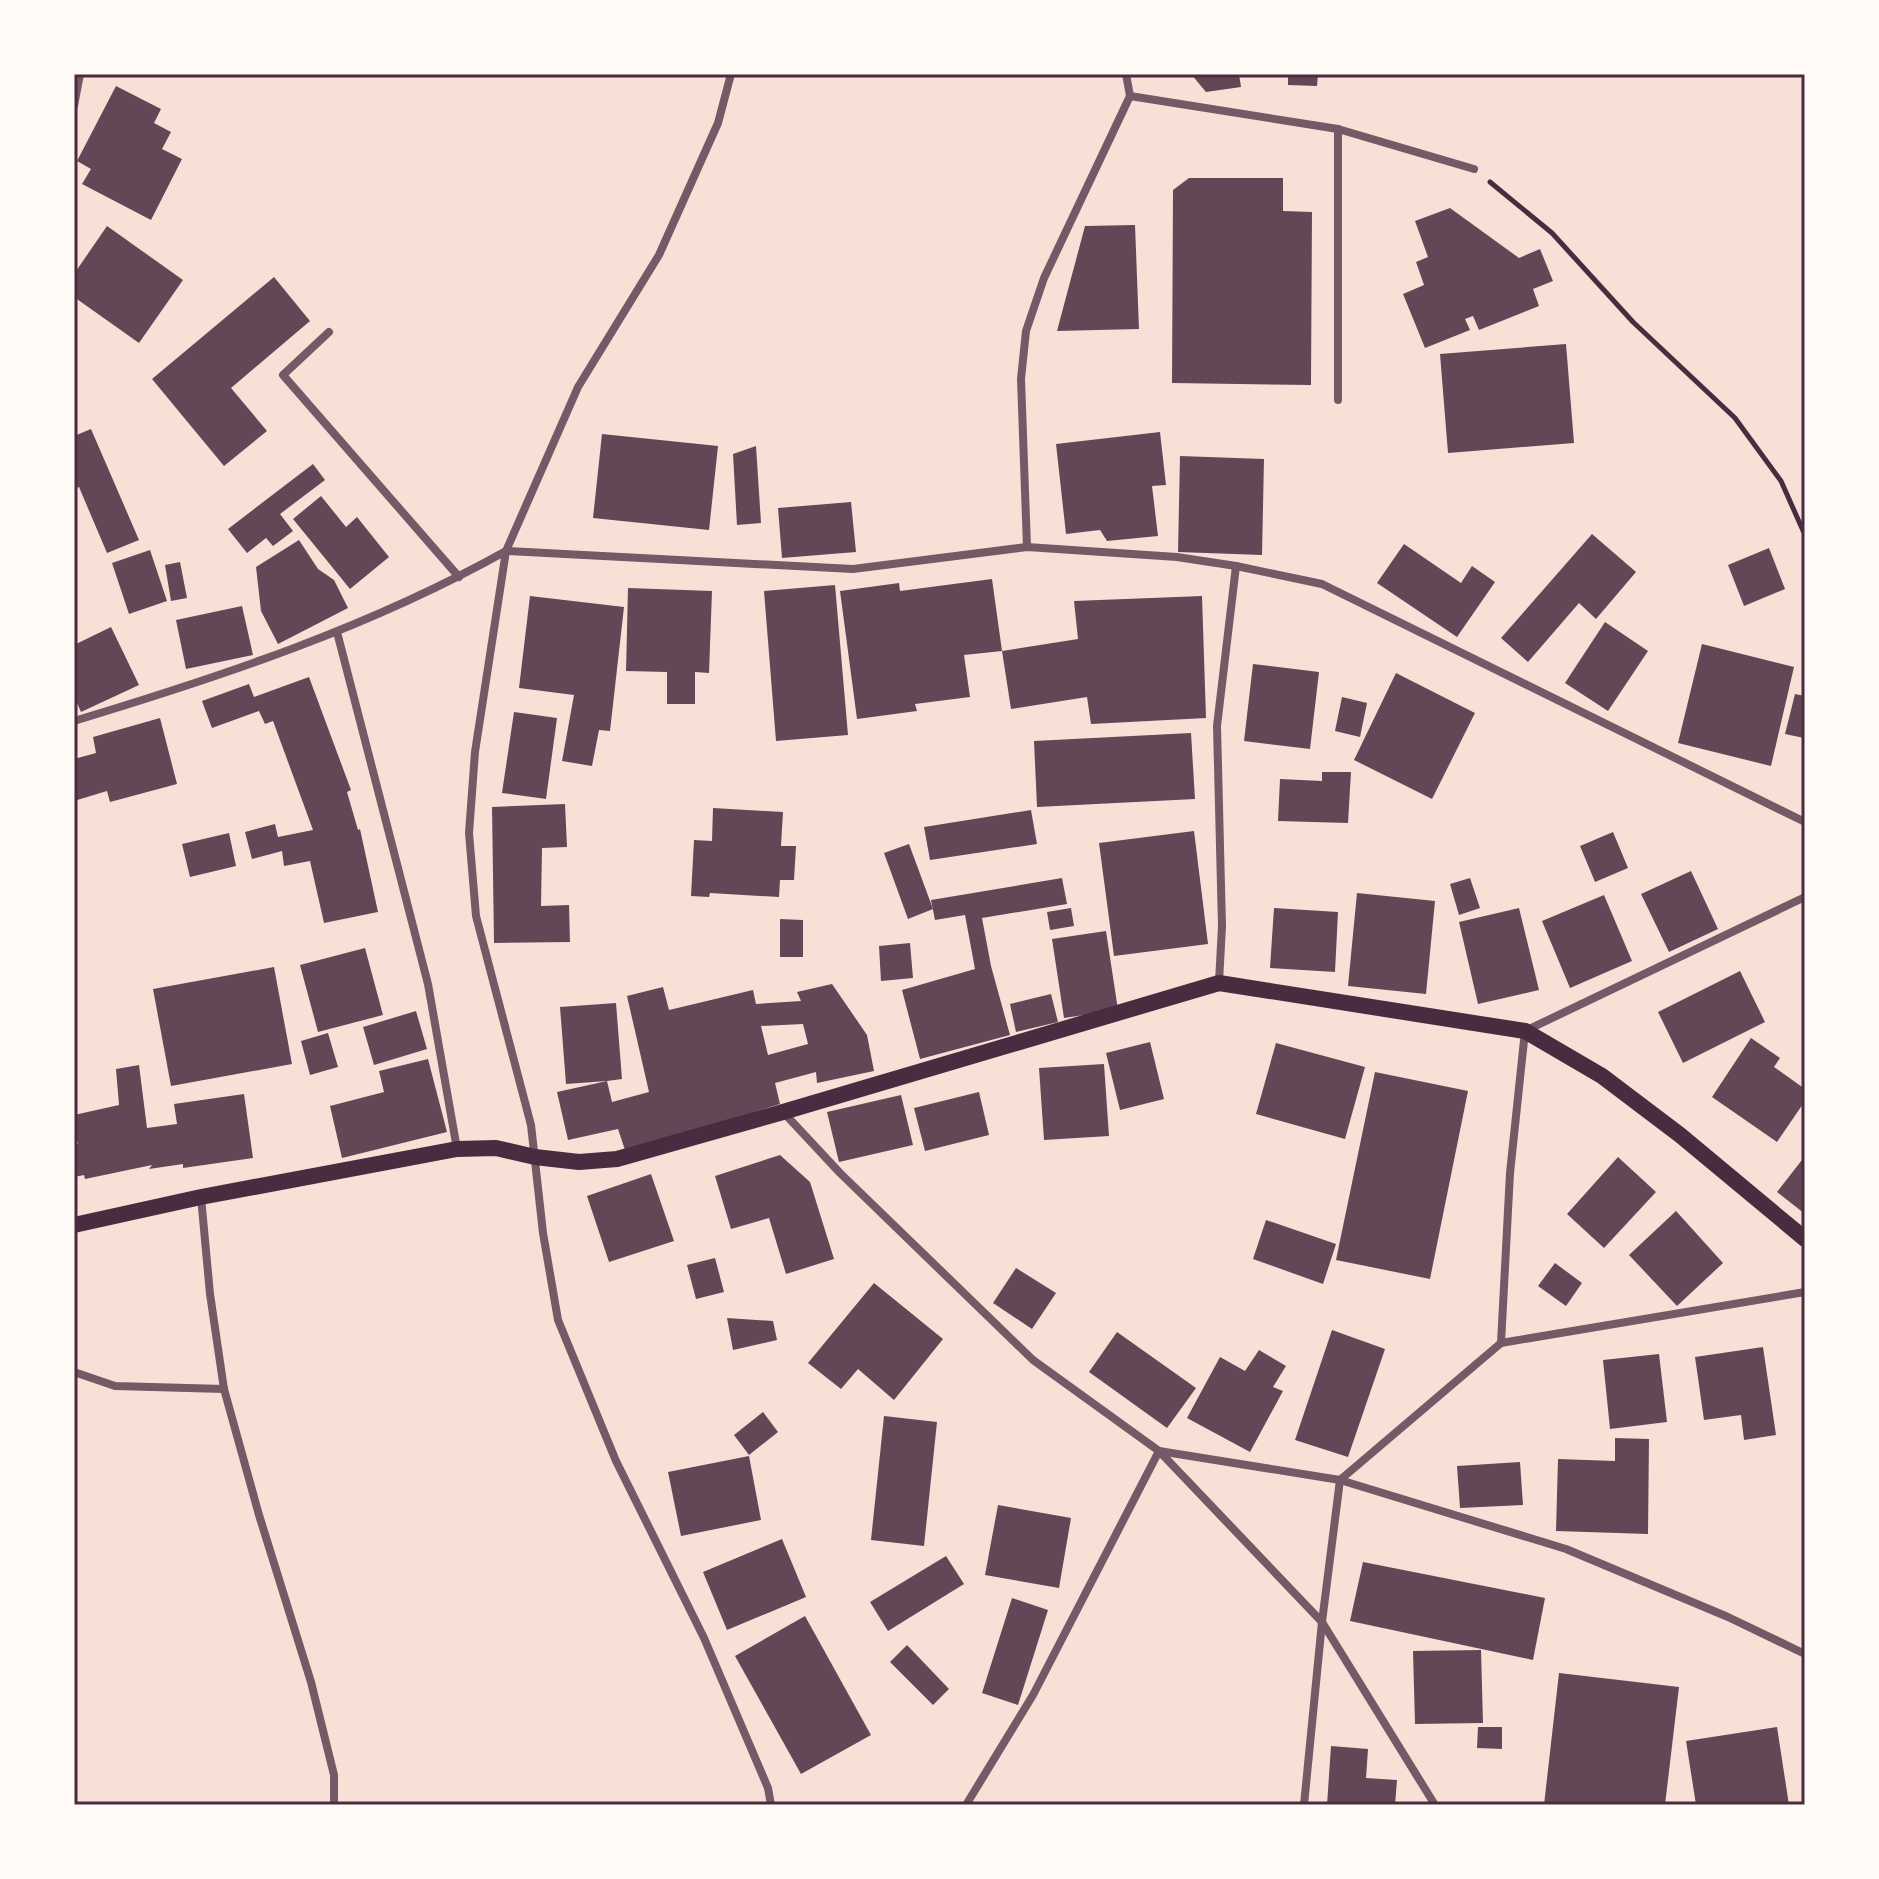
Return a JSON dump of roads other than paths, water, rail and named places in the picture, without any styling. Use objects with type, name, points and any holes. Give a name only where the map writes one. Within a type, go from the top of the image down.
[{"type":"main road","points":[[74,1225],[201,1197],[457,1149],[496,1148],[579,1162],[617,1159],[1219,983],[1525,1031],[1602,1076],[1680,1135],[1805,1239]]},
{"type":"street","points":[[74,106],[80,74]]},
{"type":"street","points":[[731,74],[718,123],[659,255],[578,387],[506,551],[475,752],[469,833],[476,916],[531,1125],[543,1233],[558,1320],[616,1461],[704,1638],[768,1788],[771,1805]]},
{"type":"street","points":[[1027,547],[1021,379],[1026,331],[1044,278],[1130,96],[1126,74]]},
{"type":"street","points":[[1130,96],[1338,129],[1474,169]]},
{"type":"street","points":[[1338,129],[1338,400]]},
{"type":"street","points":[[329,332],[283,375],[459,577]]},
{"type":"street","points":[[74,721],[188,686],[337,632],[459,577],[506,551],[853,569],[1027,547],[1177,557],[1322,584],[1805,822]]},
{"type":"street","points":[[1219,983],[1222,926],[1217,726],[1236,566]]},
{"type":"street","points":[[337,632],[428,984],[457,1149]]},
{"type":"street","points":[[1501,1343],[1510,1173],[1525,1031],[1805,897]]},
{"type":"street","points":[[783,1112],[840,1173],[1033,1360],[1159,1451],[1322,1622],[1435,1805]]},
{"type":"street","points":[[201,1197],[210,1294],[224,1389],[311,1682],[334,1775],[334,1805]]},
{"type":"street","points":[[1304,1805],[1340,1480],[1501,1343],[1805,1292]]},
{"type":"street","points":[[74,1372],[115,1386],[224,1389]]},
{"type":"street","points":[[1159,1451],[1340,1480],[1566,1549],[1728,1617],[1805,1654]]},
{"type":"street","points":[[966,1805],[1033,1695],[1159,1451]]}]
